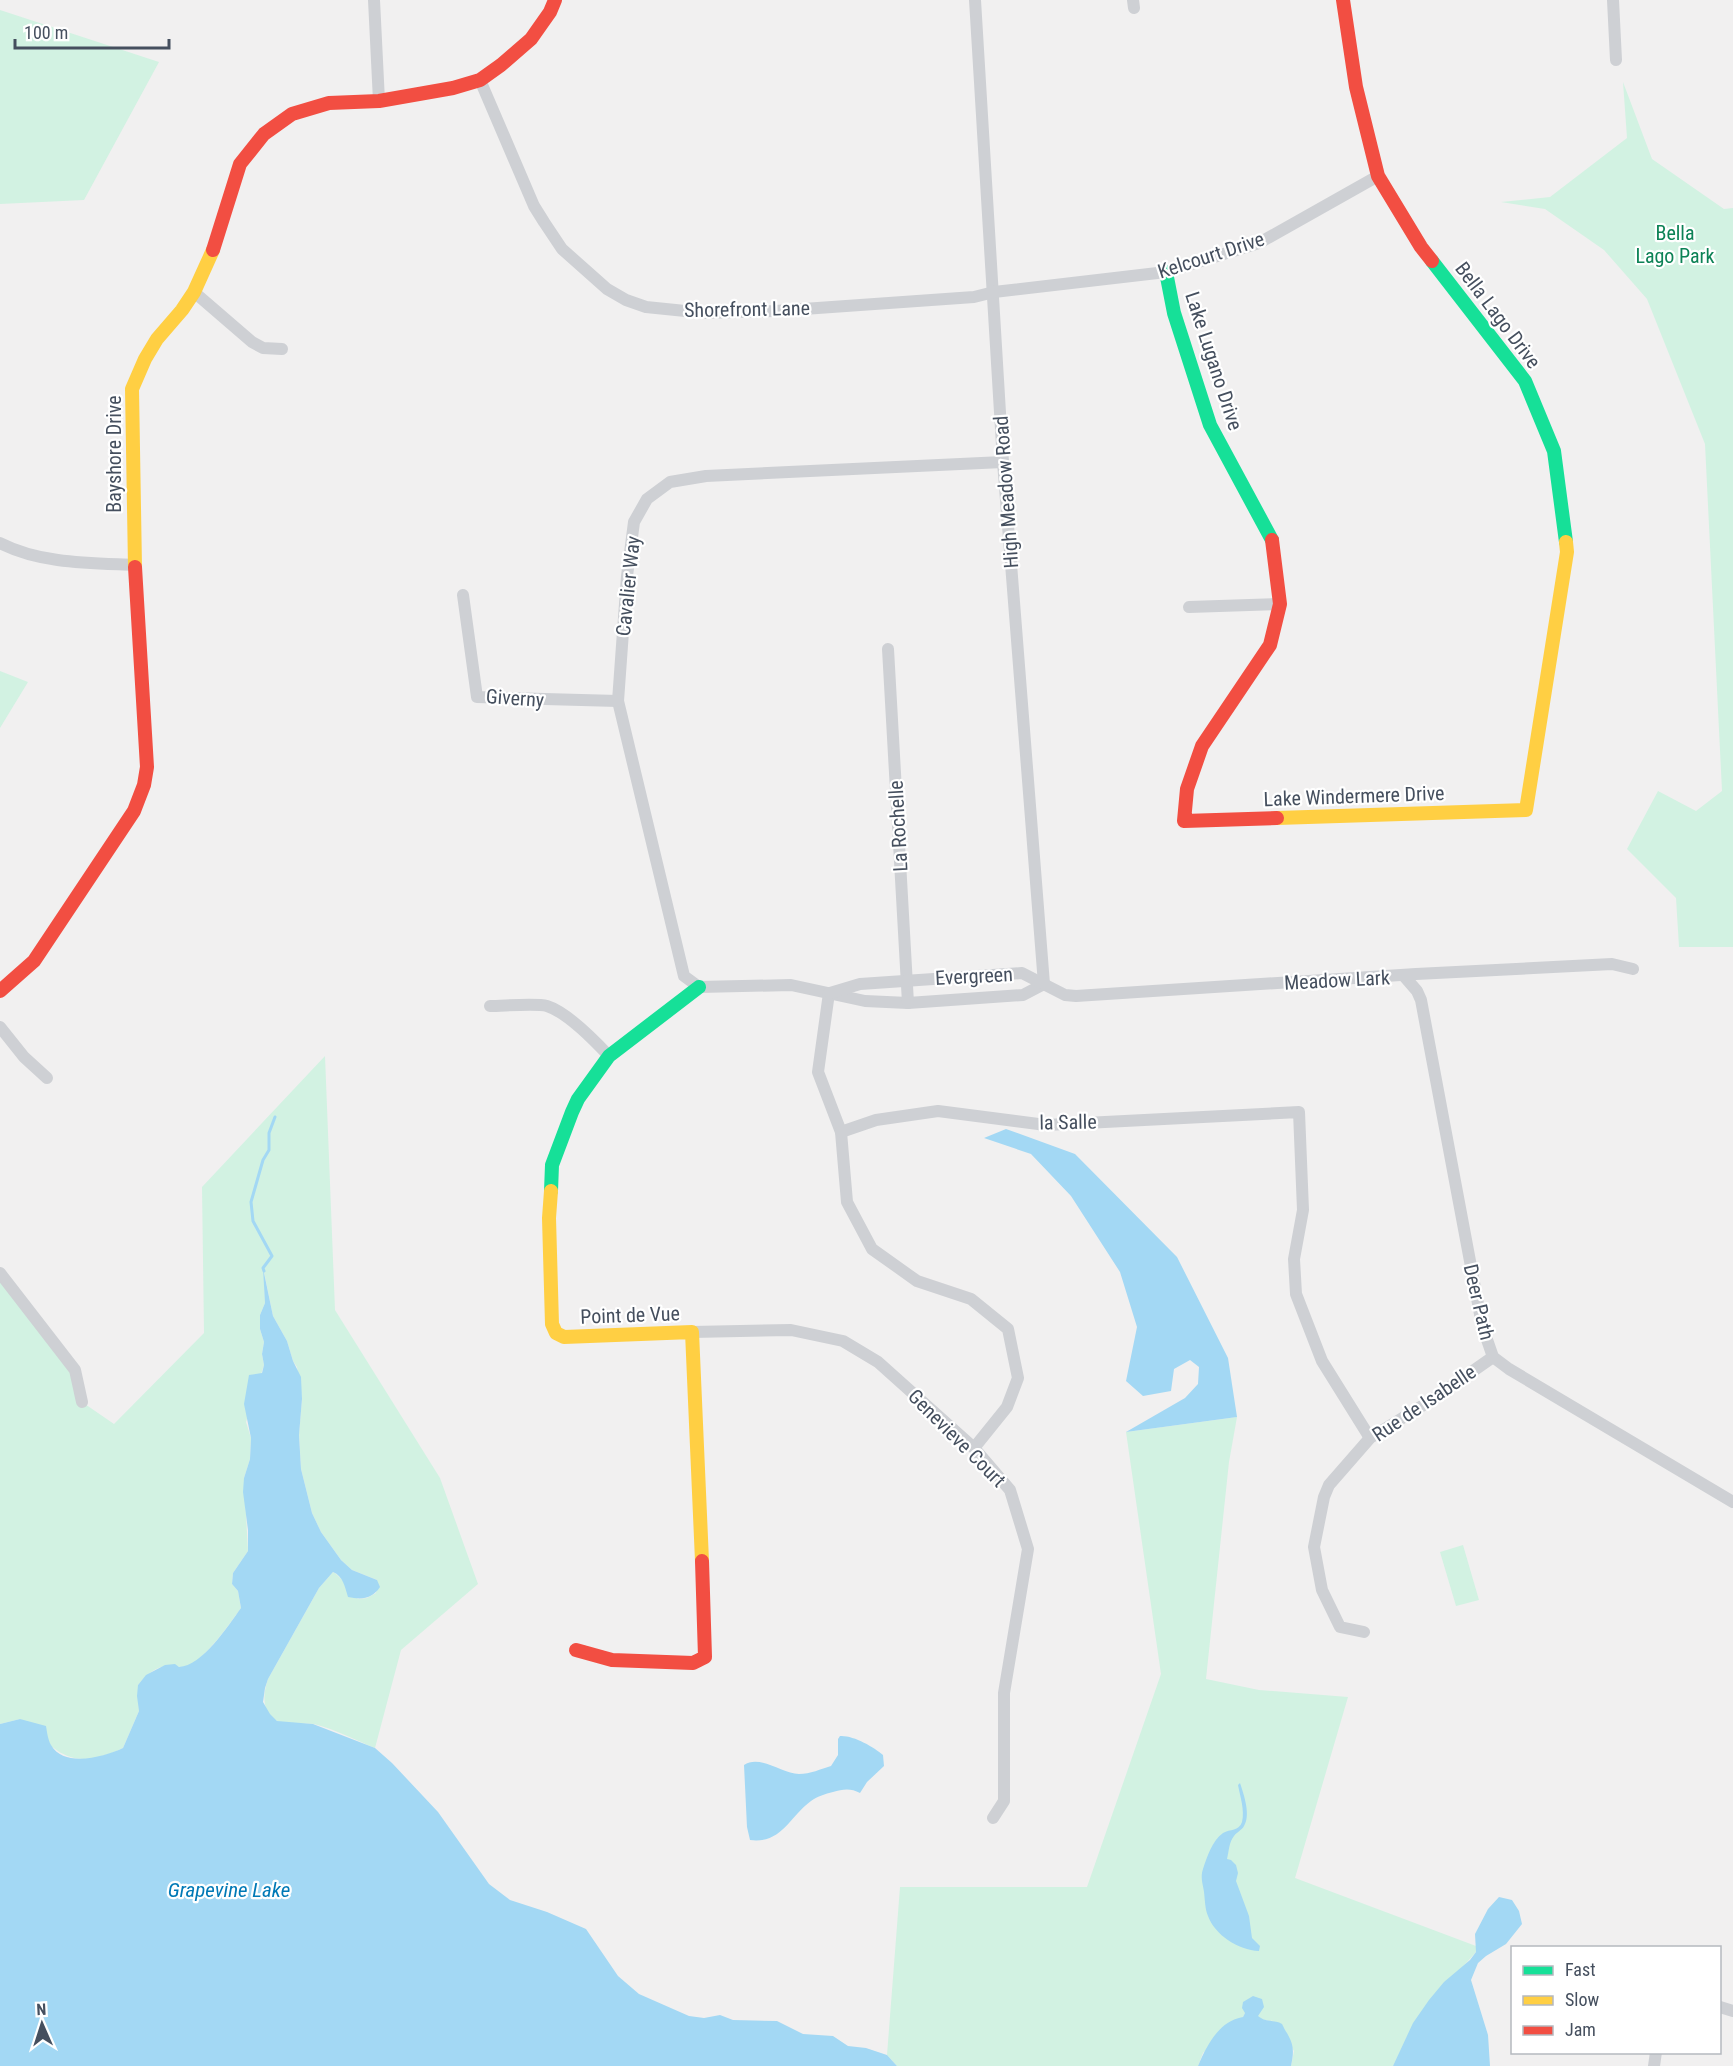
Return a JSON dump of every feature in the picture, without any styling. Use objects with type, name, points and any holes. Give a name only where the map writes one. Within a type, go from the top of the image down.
[{"type":"street","points":[[374,0],[379,101]]},
{"type":"street","name":"Bayshore Drive","points":[[0,991],[34,961],[134,811],[144,785],[147,767],[135,565],[132,389],[157,339],[195,292],[215,245],[240,164],[264,134],[292,114],[329,103],[379,101],[480,81],[531,39],[550,12],[555,0]]},
{"type":"street","name":"High Meadow Road","points":[[975,0],[1003,462],[1044,984]]},
{"type":"street","name":"Bella Lago Drive","points":[[1343,0],[1356,87],[1378,176],[1421,247],[1525,381],[1554,450],[1567,552],[1526,810]]},
{"type":"street","points":[[1613,0],[1616,60]]},
{"type":"street","name":"Shorefront Lane","points":[[480,81],[534,206],[544,222],[562,249],[607,290],[626,300],[646,307],[705,313],[775,311],[974,297],[994,292]]},
{"type":"street","name":"Kelcourt Drive","points":[[994,292],[1166,272],[1259,243],[1378,176]]},
{"type":"street","name":"Lake Lugano Drive","points":[[1166,272],[1174,313],[1210,425],[1272,541],[1280,604],[1270,645],[1202,746],[1187,789],[1184,821]]},
{"type":"street","points":[[195,292],[252,342],[263,348],[282,349]]},
{"type":"street","name":"Cavalier Way","points":[[699,987],[684,976],[618,701],[627,576],[634,522],[647,499],[670,482],[706,476],[1003,462]]},
{"type":"street","points":[[0,543],[21,552],[76,562],[135,565]]},
{"type":"street","name":"Giverny","points":[[463,596],[477,697],[618,701]]},
{"type":"street","points":[[1189,607],[1280,604]]},
{"type":"street","name":"La Rochelle","points":[[888,650],[908,1003]]},
{"type":"street","name":"Lake Windermere Drive","points":[[1184,821],[1526,810]]},
{"type":"street","name":"Meadow Lark","points":[[1044,984],[1065,994],[1076,996],[1612,964],[1632,969]]},
{"type":"street","name":"Evergreen","points":[[829,993],[860,984],[1022,973],[1044,984]]},
{"type":"street","name":"Deer Path","points":[[1404,976],[1417,991],[1421,1000],[1482,1325],[1493,1357],[1517,1374],[1733,1502]]},
{"type":"street","name":"Evergreen","points":[[699,987],[791,985],[866,1001],[908,1003],[1023,995],[1044,984]]},
{"type":"street","name":"Point de Vue","points":[[576,1650],[612,1660],[693,1663],[705,1657],[692,1332],[564,1336],[556,1333],[552,1324],[549,1218],[552,1166],[578,1099],[609,1056],[699,987]]},
{"type":"street","points":[[829,993],[818,1072],[841,1132],[847,1202],[872,1249],[917,1281],[970,1299],[1008,1329],[1018,1378],[1007,1407],[974,1448]]},
{"type":"street","points":[[490,1006],[546,1006],[568,1019],[609,1056]]},
{"type":"street","points":[[0,1027],[24,1057],[47,1078]]},
{"type":"street","name":"la Salle","points":[[841,1132],[876,1120],[938,1111],[1046,1125],[1299,1113],[1303,1210],[1294,1259],[1296,1294],[1322,1361],[1370,1438]]},
{"type":"street","points":[[0,1273],[75,1370],[82,1402]]},
{"type":"street","name":"Genevieve Court","points":[[692,1332],[791,1330],[843,1341],[879,1362],[974,1448],[1010,1490],[1028,1549],[1004,1693],[1004,1801],[993,1818]]},
{"type":"street","name":"Rue de Isabelle","points":[[1364,1632],[1340,1627],[1322,1590],[1314,1547],[1324,1497],[1329,1485],[1370,1438],[1430,1401],[1493,1357]]},
{"type":"green space","points":[[0,10],[159,62],[84,200],[0,204]]},
{"type":"green space","name":"Bella Lago Park","points":[[1623,82],[1652,159],[1724,209],[1733,208],[1733,947],[1679,947],[1676,898],[1627,849],[1658,791],[1696,811],[1722,791],[1705,444],[1647,299],[1604,250],[1545,209],[1501,202],[1550,197],[1627,138]]},
{"type":"green space","points":[[0,671],[28,682],[0,728]]},
{"type":"green space","points":[[325,1056],[335,1310],[440,1478],[478,1584],[401,1650],[375,1748],[314,1724],[290,1724],[277,1721],[268,1713],[264,1696],[268,1679],[319,1588],[333,1572],[343,1580],[358,1599],[367,1598],[376,1593],[377,1580],[352,1570],[341,1560],[321,1532],[312,1513],[301,1469],[299,1434],[302,1399],[297,1367],[287,1341],[273,1316],[264,1272],[265,1303],[260,1315],[260,1329],[264,1342],[262,1354],[264,1365],[246,1422],[251,1438],[250,1459],[244,1478],[248,1551],[233,1573],[232,1584],[238,1591],[241,1608],[217,1640],[194,1663],[185,1667],[160,1667],[138,1685],[139,1711],[123,1748],[90,1759],[77,1759],[55,1749],[20,1719],[0,1724],[0,1273],[75,1370],[82,1402],[114,1424],[204,1333],[202,1187]]},
{"type":"green space","points":[[1237,1417],[1229,1462],[1206,1679],[1259,1690],[1348,1697],[1295,1878],[1476,1946],[1476,1952],[1460,1970],[1393,2066],[1291,2066],[1294,2051],[1273,2021],[1245,2013],[1203,2053],[1198,2066],[897,2066],[887,2055],[900,1887],[1087,1887],[1161,1674],[1126,1432]]},
{"type":"green space","points":[[1463,1545],[1479,1600],[1456,1606],[1440,1552]]},
{"type":"water","points":[[1006,1129],[1075,1154],[1177,1257],[1228,1358],[1237,1417],[1126,1432],[1185,1398],[1198,1384],[1199,1367],[1190,1360],[1174,1369],[1171,1391],[1143,1396],[1126,1381],[1137,1327],[1120,1272],[1071,1196],[1031,1154],[984,1138]]},
{"type":"water","name":"Grapevine Lake","points":[[263,1268],[273,1316],[287,1341],[301,1377],[299,1435],[301,1469],[312,1513],[321,1532],[341,1560],[352,1570],[377,1580],[380,1587],[366,1598],[348,1597],[341,1579],[333,1572],[319,1588],[268,1679],[263,1702],[270,1714],[277,1721],[313,1724],[375,1748],[438,1812],[489,1884],[510,1900],[547,1912],[586,1929],[618,1976],[639,1994],[689,2016],[704,2018],[720,2015],[733,2020],[777,2021],[803,2034],[833,2036],[848,2046],[866,2048],[887,2055],[897,2066],[0,2066],[0,1724],[20,1719],[46,1726],[50,1743],[57,1752],[74,1758],[106,1755],[123,1748],[139,1711],[138,1685],[146,1675],[165,1665],[175,1664],[179,1667],[197,1660],[214,1644],[241,1608],[238,1591],[232,1584],[233,1573],[248,1551],[243,1492],[244,1478],[250,1459],[251,1438],[244,1404],[249,1375],[262,1373],[264,1365],[262,1354],[264,1342],[260,1329],[260,1315],[265,1303]]},
{"type":"water","points":[[840,1736],[857,1739],[883,1755],[884,1766],[867,1782],[860,1793],[844,1790],[819,1796],[803,1807],[778,1834],[761,1840],[750,1840],[747,1827],[744,1765],[750,1762],[764,1763],[799,1774],[815,1771],[831,1766],[838,1755]]},
{"type":"water","points":[[1240,1783],[1247,1816],[1243,1827],[1231,1841],[1227,1859],[1236,1865],[1238,1873],[1236,1881],[1249,1916],[1252,1938],[1260,1946],[1259,1951],[1243,1948],[1228,1940],[1211,1923],[1207,1913],[1202,1881],[1202,1872],[1216,1840],[1223,1833],[1239,1827],[1242,1822],[1243,1808],[1238,1785]]},
{"type":"water","points":[[1499,1897],[1512,1900],[1519,1911],[1522,1924],[1506,1944],[1478,1963],[1471,1980],[1488,2035],[1490,2066],[1393,2066],[1413,2023],[1429,2000],[1444,1982],[1476,1952],[1475,1934],[1488,1909]]},
{"type":"water","points":[[1253,1996],[1262,1999],[1264,2007],[1258,2016],[1264,2020],[1282,2024],[1287,2033],[1293,2049],[1291,2066],[1198,2066],[1215,2035],[1227,2023],[1243,2017],[1245,2013],[1242,2008],[1243,2002]]},
{"type":"waterway","points":[[264,1271],[263,1268],[272,1256],[253,1221],[251,1202],[263,1160],[269,1150],[269,1133],[275,1117]]},
{"type":"traffic: fast","points":[[1432,261],[1525,381],[1554,451],[1566,542]]},
{"type":"traffic: fast","points":[[1166,272],[1174,313],[1210,425],[1272,540]]},
{"type":"traffic: fast","points":[[551,1191],[552,1165],[572,1112],[578,1099],[609,1056],[699,987]]},
{"type":"traffic: slow","points":[[135,567],[132,389],[157,339],[194,292],[213,250]]},
{"type":"traffic: slow","points":[[1277,818],[1526,810],[1567,552],[1566,542]]},
{"type":"traffic: slow","points":[[551,1191],[549,1218],[552,1324],[556,1333],[564,1337],[692,1332],[702,1561]]},
{"type":"traffic: jam","points":[[213,250],[240,164],[264,134],[292,114],[329,103],[379,101],[453,88],[480,80],[531,39],[550,12],[555,0]]},
{"type":"traffic: jam","points":[[1343,0],[1356,87],[1378,176],[1432,261]]},
{"type":"traffic: jam","points":[[1272,540],[1280,604],[1270,645],[1202,746],[1187,789],[1184,821],[1277,818]]},
{"type":"traffic: jam","points":[[0,991],[34,961],[134,811],[144,785],[147,767],[135,567]]},
{"type":"traffic: jam","points":[[576,1650],[612,1660],[693,1663],[705,1657],[702,1561]]}]
